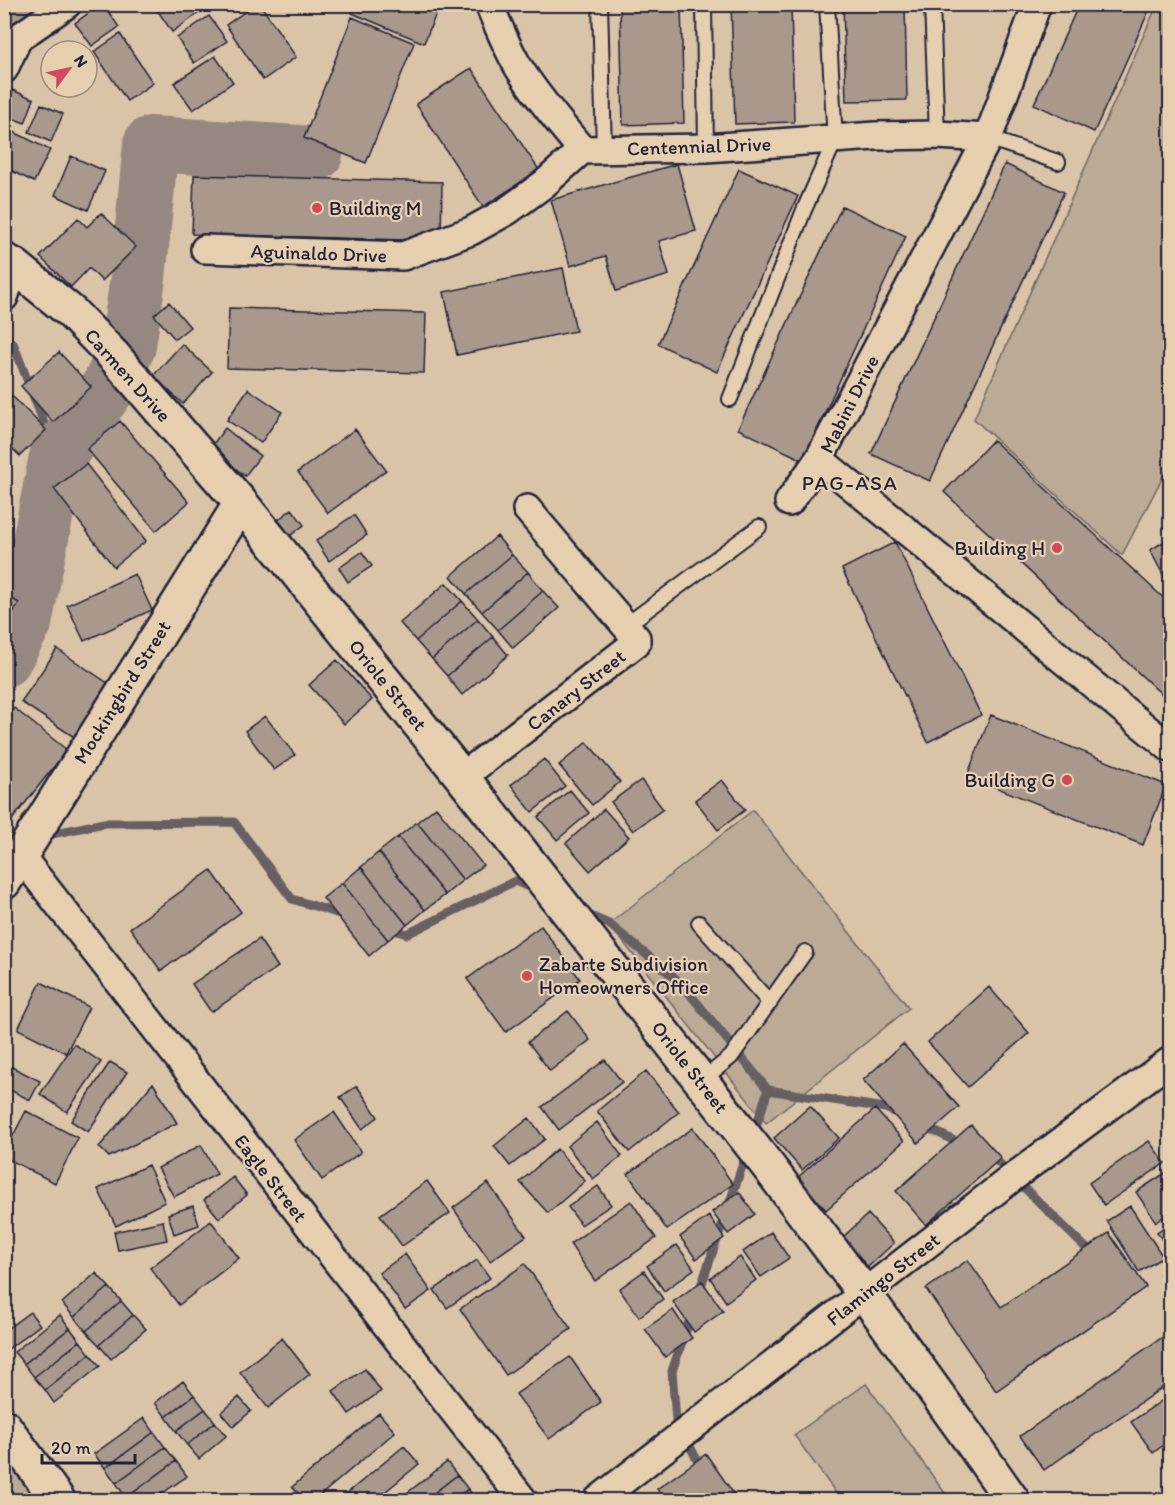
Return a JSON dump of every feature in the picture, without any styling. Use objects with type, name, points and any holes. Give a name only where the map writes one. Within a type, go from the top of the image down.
[{"type":"street","points":[[4,69],[18,38],[67,4]]},
{"type":"street","points":[[489,4],[502,36],[519,67],[548,109],[593,150]]},
{"type":"street","name":"Mabini Drive","points":[[1037,4],[988,138],[819,459],[1170,748]]},
{"type":"street","name":"Centennial Drive","points":[[593,150],[706,148],[875,136],[937,135],[988,138]]},
{"type":"street","name":"Aguinaldo Drive","points":[[205,249],[403,256],[471,231],[507,211],[593,150]]},
{"type":"street","points":[[4,297],[10,263]]},
{"type":"street","name":"Carmen Drive","points":[[10,263],[70,312],[113,355],[241,503]]},
{"type":"street","points":[[789,502],[819,459]]},
{"type":"street","name":"Oriole Street","points":[[241,503],[462,777],[768,1166],[864,1293],[1012,1500]]},
{"type":"street","name":"Mockingbird Street","points":[[12,868],[241,503]]},
{"type":"street","name":"Canary Street","points":[[462,777],[635,645],[636,638],[527,509]]},
{"type":"street","name":"Eagle Street","points":[[12,868],[523,1500]]},
{"type":"street","name":"Flamingo Street","points":[[598,1500],[1012,1178],[1170,1061]]},
{"type":"street","points":[[4,1426],[58,1500]]},
{"type":"lane","points":[[593,150],[600,4]]},
{"type":"lane","points":[[704,4],[706,148]]},
{"type":"lane","points":[[730,399],[804,210],[835,140],[827,4]]},
{"type":"lane","points":[[932,4],[937,135]]},
{"type":"lane","points":[[988,138],[1058,162]]},
{"type":"lane","points":[[625,626],[759,527]]},
{"type":"lane","points":[[699,923],[770,1003]]},
{"type":"lane","points":[[701,1081],[731,1057],[805,952]]},
{"type":"shaded area","points":[[1157,5],[1170,5],[1170,463],[1122,555],[974,419]]},
{"type":"shaded area","points":[[753,810],[909,1008],[766,1123],[609,924]]},
{"type":"shaded area","points":[[866,1384],[950,1500],[841,1500],[794,1435]]},
{"type":"shaded area","points":[[5,1446],[42,1500],[5,1500]]},
{"type":"building","points":[[4,4],[41,4],[4,30]]},
{"type":"building","points":[[103,4],[119,27],[99,41],[99,39],[87,39],[75,23]]},
{"type":"building","points":[[155,4],[208,4],[209,6],[172,32]]},
{"type":"building","points":[[256,4],[260,4],[296,57],[263,80],[226,25]]},
{"type":"building","points":[[356,4],[440,4],[424,43],[352,13]]},
{"type":"building","points":[[515,4],[580,4],[580,9],[515,10]]},
{"type":"building","points":[[620,4],[681,4],[684,123],[623,125]]},
{"type":"building","points":[[731,4],[791,4],[794,122],[735,124]]},
{"type":"building","points":[[843,4],[905,4],[907,100],[846,101]]},
{"type":"building","points":[[1079,4],[1152,4],[1094,132],[1034,104]]},
{"type":"building","points":[[209,16],[227,41],[194,63],[177,38]]},
{"type":"building","points":[[352,17],[414,43],[366,163],[304,138]]},
{"type":"building","points":[[120,34],[153,83],[127,101],[99,59],[99,49]]},
{"type":"building","points":[[215,56],[233,82],[193,110],[174,83]]},
{"type":"building","points":[[471,68],[539,170],[483,207],[416,104]]},
{"type":"building","points":[[12,90],[34,99],[25,123],[4,115]]},
{"type":"building","points":[[41,104],[63,114],[51,142],[29,132]]},
{"type":"building","points":[[4,127],[50,150],[34,182],[4,167]]},
{"type":"building","points":[[71,156],[105,171],[88,210],[55,195]]},
{"type":"building","points":[[677,164],[696,231],[659,241],[669,275],[616,291],[606,256],[570,266],[551,200]]},
{"type":"building","points":[[1005,164],[1064,192],[930,481],[871,454]]},
{"type":"building","points":[[739,169],[798,196],[717,372],[658,344]]},
{"type":"building","name":"Building M","points":[[194,175],[442,182],[441,241],[192,234]]},
{"type":"building","points":[[842,206],[906,236],[803,460],[738,429]]},
{"type":"building","points":[[101,213],[136,247],[102,281],[89,268],[71,287],[40,257],[78,218],[87,227]]},
{"type":"building","points":[[563,268],[576,331],[457,355],[444,292]]},
{"type":"building","points":[[169,302],[190,327],[175,339],[154,315]]},
{"type":"building","points":[[229,308],[426,313],[424,373],[227,368]]},
{"type":"building","points":[[182,344],[212,372],[183,404],[153,376]]},
{"type":"building","points":[[59,352],[91,387],[53,422],[21,386]]},
{"type":"building","points":[[248,389],[282,412],[261,443],[227,420]]},
{"type":"building","points":[[11,395],[46,430],[20,456],[4,441],[4,402]]},
{"type":"building","points":[[120,421],[189,502],[156,531],[87,449]]},
{"type":"building","points":[[225,428],[260,456],[245,476],[210,448]]},
{"type":"building","points":[[355,429],[386,470],[328,513],[298,472]]},
{"type":"building","name":"Building H","points":[[993,440],[1170,604],[1170,702],[944,492]]},
{"type":"building","points":[[86,464],[146,541],[114,567],[54,489]]},
{"type":"building","points":[[292,509],[304,525],[290,536],[278,520]]},
{"type":"building","points":[[354,515],[367,535],[329,561],[316,541]]},
{"type":"building","points":[[497,536],[512,555],[466,594],[451,576]]},
{"type":"building","points":[[1170,538],[1170,588],[1150,550]]},
{"type":"building","points":[[895,542],[981,715],[928,742],[842,569]]},
{"type":"building","points":[[362,552],[372,566],[348,582],[339,568]]},
{"type":"building","points":[[512,555],[528,572],[482,612],[466,594]]},
{"type":"building","points":[[528,572],[543,591],[498,630],[482,612]]},
{"type":"building","points":[[135,574],[152,610],[84,641],[67,605]]},
{"type":"building","points":[[446,583],[462,601],[416,641],[400,623]]},
{"type":"building","points":[[543,591],[559,608],[513,648],[498,630]]},
{"type":"building","points":[[4,594],[19,603],[4,627]]},
{"type":"building","points":[[462,601],[478,619],[432,659],[416,641]]},
{"type":"building","points":[[478,619],[493,637],[447,676],[432,659]]},
{"type":"building","points":[[493,637],[508,655],[462,695],[447,676]]},
{"type":"building","points":[[57,649],[115,688],[80,741],[21,702]]},
{"type":"building","points":[[337,660],[372,700],[344,724],[309,685]]},
{"type":"building","points":[[14,708],[67,750],[4,830],[4,720]]},
{"type":"building","name":"Building G","points":[[991,715],[1166,785],[1143,845],[967,776]]},
{"type":"building","points":[[265,716],[295,755],[274,770],[245,731]]},
{"type":"building","points":[[587,742],[620,782],[592,805],[559,765]]},
{"type":"building","points":[[544,759],[565,786],[532,812],[511,785]]},
{"type":"building","points":[[641,780],[663,809],[633,831],[611,802]]},
{"type":"building","points":[[722,780],[745,810],[718,830],[695,800]]},
{"type":"building","points":[[570,790],[589,813],[557,840],[538,817]]},
{"type":"building","points":[[436,807],[483,865],[463,880],[417,822]]},
{"type":"building","points":[[604,809],[629,837],[590,871],[566,843]]},
{"type":"building","points":[[417,822],[463,880],[445,895],[398,837]]},
{"type":"building","points":[[398,837],[445,895],[425,910],[379,852]]},
{"type":"building","points":[[379,852],[425,910],[407,925],[361,867]]},
{"type":"building","points":[[361,867],[407,925],[388,940],[342,883]]},
{"type":"building","points":[[211,870],[241,912],[161,971],[130,928]]},
{"type":"building","points":[[342,883],[388,940],[369,956],[323,898]]},
{"type":"building","points":[[541,926],[580,979],[506,1032],[467,979]]},
{"type":"building","points":[[259,939],[278,967],[211,1012],[192,984]]},
{"type":"building","points":[[41,982],[89,1007],[66,1053],[18,1029]]},
{"type":"building","points":[[989,987],[1029,1033],[968,1087],[928,1042]]},
{"type":"building","points":[[568,1011],[590,1040],[550,1071],[528,1042]]},
{"type":"building","points":[[74,1044],[101,1062],[67,1112],[40,1094]]},
{"type":"building","points":[[903,1044],[959,1107],[918,1143],[863,1080]]},
{"type":"building","points":[[605,1060],[622,1082],[559,1130],[542,1107]]},
{"type":"building","points":[[110,1062],[127,1072],[88,1132],[71,1121]]},
{"type":"building","points":[[4,1063],[40,1081],[30,1100],[4,1087]]},
{"type":"building","points":[[646,1071],[679,1112],[629,1152],[597,1111]]},
{"type":"building","points":[[153,1083],[177,1123],[109,1157],[99,1147]]},
{"type":"building","points":[[357,1086],[378,1117],[362,1129],[340,1097]]},
{"type":"building","points":[[810,1106],[839,1138],[802,1170],[774,1138]]},
{"type":"building","points":[[875,1109],[904,1141],[826,1210],[797,1178]]},
{"type":"building","points":[[26,1111],[78,1138],[55,1183],[4,1157]]},
{"type":"building","points":[[334,1112],[361,1152],[322,1180],[294,1140]]},
{"type":"building","points":[[529,1118],[545,1139],[510,1166],[494,1146]]},
{"type":"building","points":[[597,1122],[622,1156],[593,1179],[567,1146]]},
{"type":"building","points":[[971,1125],[1001,1158],[926,1225],[896,1191]]},
{"type":"building","points":[[693,1128],[733,1184],[667,1230],[628,1174]]},
{"type":"building","points":[[1149,1141],[1165,1163],[1104,1205],[1089,1183]]},
{"type":"building","points":[[201,1145],[217,1174],[174,1197],[158,1168]]},
{"type":"building","points":[[557,1149],[585,1181],[548,1213],[520,1182]]},
{"type":"building","points":[[148,1165],[165,1202],[116,1226],[98,1189]]},
{"type":"building","points":[[1170,1170],[1170,1212],[1156,1222],[1136,1192]]},
{"type":"building","points":[[233,1177],[247,1195],[219,1218],[204,1200]]},
{"type":"building","points":[[427,1181],[450,1213],[402,1246],[380,1215]]},
{"type":"building","points":[[488,1183],[526,1236],[490,1261],[453,1208]]},
{"type":"building","points":[[598,1186],[611,1205],[581,1225],[568,1207]]},
{"type":"building","points":[[739,1192],[755,1214],[728,1234],[712,1212]]},
{"type":"building","points":[[631,1201],[656,1238],[595,1281],[570,1244]]},
{"type":"building","points":[[193,1206],[199,1225],[174,1234],[168,1214]]},
{"type":"building","points":[[1130,1206],[1163,1257],[1139,1272],[1107,1221]]},
{"type":"building","points":[[868,1214],[894,1243],[868,1267],[842,1238]]},
{"type":"building","points":[[709,1216],[724,1238],[696,1259],[680,1237]]},
{"type":"building","points":[[163,1221],[167,1240],[118,1250],[114,1232]]},
{"type":"building","points":[[211,1221],[239,1258],[179,1305],[150,1268]]},
{"type":"building","points":[[1170,1223],[1170,1252],[1157,1232]]},
{"type":"building","points":[[771,1232],[789,1258],[761,1277],[743,1252]]},
{"type":"building","points":[[1109,1233],[1146,1287],[996,1391],[926,1289],[968,1260],[1001,1307]]},
{"type":"building","points":[[677,1245],[694,1269],[664,1291],[647,1266]]},
{"type":"building","points":[[405,1254],[431,1291],[405,1309],[379,1273]]},
{"type":"building","points":[[740,1257],[756,1280],[726,1302],[710,1278]]},
{"type":"building","points":[[477,1260],[490,1278],[447,1308],[434,1290]]},
{"type":"building","points":[[525,1264],[571,1329],[506,1375],[460,1309]]},
{"type":"building","points":[[1170,1268],[1170,1290],[1160,1274]]},
{"type":"building","points":[[644,1271],[663,1299],[639,1317],[619,1289]]},
{"type":"building","points":[[96,1273],[109,1287],[74,1317],[62,1303]]},
{"type":"building","points":[[702,1281],[723,1311],[694,1332],[673,1302]]},
{"type":"building","points":[[109,1287],[121,1301],[86,1331],[74,1317]]},
{"type":"building","points":[[121,1301],[133,1315],[99,1345],[86,1331]]},
{"type":"building","points":[[673,1310],[692,1338],[665,1357],[645,1329]]},
{"type":"building","points":[[30,1312],[40,1325],[4,1352],[4,1331]]},
{"type":"building","points":[[60,1315],[70,1328],[24,1364],[14,1352]]},
{"type":"building","points":[[133,1315],[146,1329],[111,1359],[99,1345]]},
{"type":"building","points":[[70,1328],[80,1341],[34,1377],[24,1364]]},
{"type":"building","points":[[1170,1332],[1170,1382],[1044,1470],[1020,1436]]},
{"type":"building","points":[[282,1338],[310,1374],[268,1408],[240,1372]]},
{"type":"building","points":[[80,1341],[90,1354],[45,1390],[34,1377]]},
{"type":"building","points":[[90,1354],[100,1366],[54,1403],[45,1390]]},
{"type":"building","points":[[570,1357],[601,1402],[549,1439],[516,1394]]},
{"type":"building","points":[[365,1369],[381,1391],[349,1414],[333,1391]]},
{"type":"building","points":[[183,1381],[194,1395],[166,1417],[155,1403]]},
{"type":"building","points":[[194,1395],[205,1409],[176,1431],[166,1417]]},
{"type":"building","points":[[1170,1395],[1170,1440],[1153,1453],[1131,1422]]},
{"type":"building","points":[[239,1397],[251,1411],[233,1427],[221,1413]]},
{"type":"building","points":[[205,1409],[215,1422],[187,1445],[176,1431]]},
{"type":"building","points":[[379,1413],[395,1432],[315,1500],[305,1500],[292,1487]]},
{"type":"building","points":[[144,1418],[154,1432],[105,1468],[94,1454]]},
{"type":"building","points":[[215,1422],[226,1436],[199,1459],[187,1445]]},
{"type":"building","points":[[154,1432],[165,1447],[116,1483],[105,1468]]},
{"type":"building","points":[[404,1446],[419,1464],[375,1500],[339,1500]]},
{"type":"building","points":[[165,1447],[176,1461],[126,1498],[116,1483]]},
{"type":"building","points":[[706,1454],[738,1500],[665,1500],[657,1489]]},
{"type":"building","points":[[176,1461],[187,1476],[153,1500],[126,1498]]},
{"type":"building","points":[[447,1462],[457,1475],[425,1500],[407,1500],[403,1496]]},
{"type":"building","points":[[457,1475],[468,1489],[453,1500],[425,1500]]},
{"type":"building","points":[[468,1489],[477,1500],[453,1500]]},
{"type":"building","points":[[631,1491],[639,1500],[619,1500]]},
{"type":"waterway","points":[[4,659],[24,623],[57,457],[110,385],[128,346],[138,278],[151,144],[315,154]]},
{"type":"waterway","points":[[4,339],[13,343],[57,457]]},
{"type":"waterway","points":[[42,836],[104,823],[234,822],[292,899],[343,915]]},
{"type":"waterway","points":[[388,928],[407,934],[515,881],[539,892]]},
{"type":"waterway","points":[[584,913],[609,924],[681,983],[768,1090],[885,1108],[898,1114]]},
{"type":"waterway","points":[[753,1136],[768,1090]]},
{"type":"waterway","points":[[922,1125],[963,1145]]},
{"type":"waterway","points":[[699,1292],[747,1152]]},
{"type":"waterway","points":[[987,1156],[995,1159],[1088,1250]]},
{"type":"waterway","points":[[692,1313],[672,1371],[676,1420],[702,1469]]},
{"type":"place","name":"Building M","points":[[317,208]]},
{"type":"place","name":"Building H","points":[[1057,548]]},
{"type":"place","name":"Building G","points":[[1067,780]]},
{"type":"place","name":"Zabarte Subdivision Homeowners Office","points":[[527,976]]},
{"type":"district","name":"PAG-ASA","points":[[850,483]]}]
